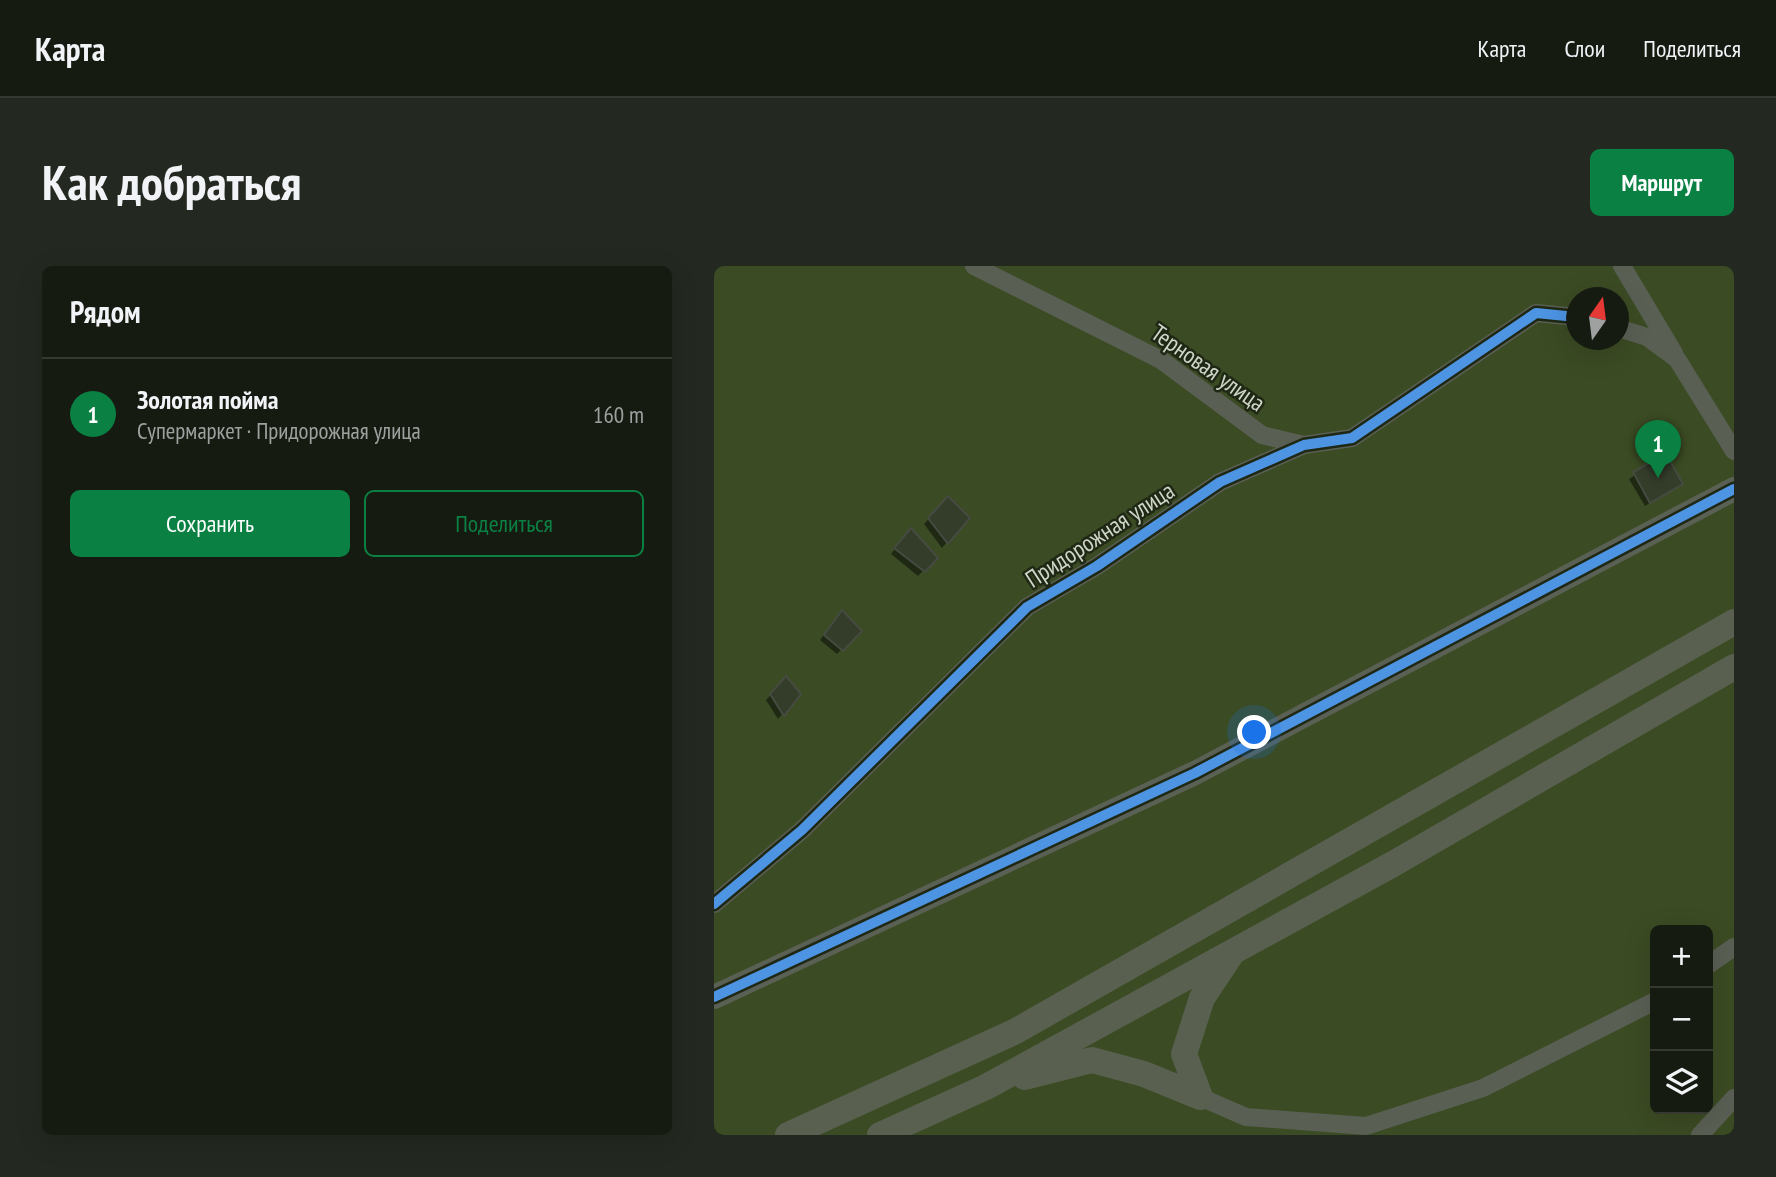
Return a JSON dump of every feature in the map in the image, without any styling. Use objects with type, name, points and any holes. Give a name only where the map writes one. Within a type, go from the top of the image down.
[{"type":"main road","points":[[788,1135],[1016,1031],[1734,622]]},
{"type":"main road","points":[[880,1135],[986,1087],[1234,952],[1394,864],[1734,667]]},
{"type":"main road","points":[[1200,1097],[1184,1054],[1202,998],[1234,952]]},
{"type":"main road","points":[[986,1087],[1092,1060],[1144,1074],[1200,1097]]},
{"type":"street","name":"Терновая улица","points":[[974,266],[1161,360],[1262,435],[1304,445]]},
{"type":"street","points":[[1627,268],[1677,359],[1734,451]]},
{"type":"street","name":"Придорожная улица","points":[[714,905],[802,830],[1027,607],[1097,566],[1220,482],[1304,445],[1352,438],[1536,313],[1566,316]]},
{"type":"street","points":[[1629,331],[1647,337],[1677,359]]},
{"type":"street","points":[[714,997],[1195,773],[1734,489]]},
{"type":"street","points":[[1713,962],[1734,947]]},
{"type":"street","points":[[1200,1097],[1246,1117],[1366,1126],[1483,1088],[1650,1003]]},
{"type":"street","points":[[1700,1135],[1734,1098]]},
{"type":"green space","points":[[714,266],[1734,266],[1734,1135],[714,1135]]},
{"type":"building","points":[[1666,454],[1683,484],[1650,503],[1633,472]]},
{"type":"building","points":[[948,496],[970,518],[948,544],[928,518]]},
{"type":"building","points":[[911,528],[938,558],[925,572],[894,548]]},
{"type":"building","points":[[842,610],[862,631],[843,651],[824,635]]},
{"type":"building","points":[[786,676],[801,694],[784,716],[770,694]]},
{"type":"cycle path","points":[[714,904],[802,830],[1027,607],[1097,566],[1220,482],[1304,445],[1352,438],[1536,313],[1566,316]]},
{"type":"cycle path","points":[[714,997],[1195,773],[1734,489]]},
{"type":"place","name":"Золотая пойма","points":[[1658,478]]}]
